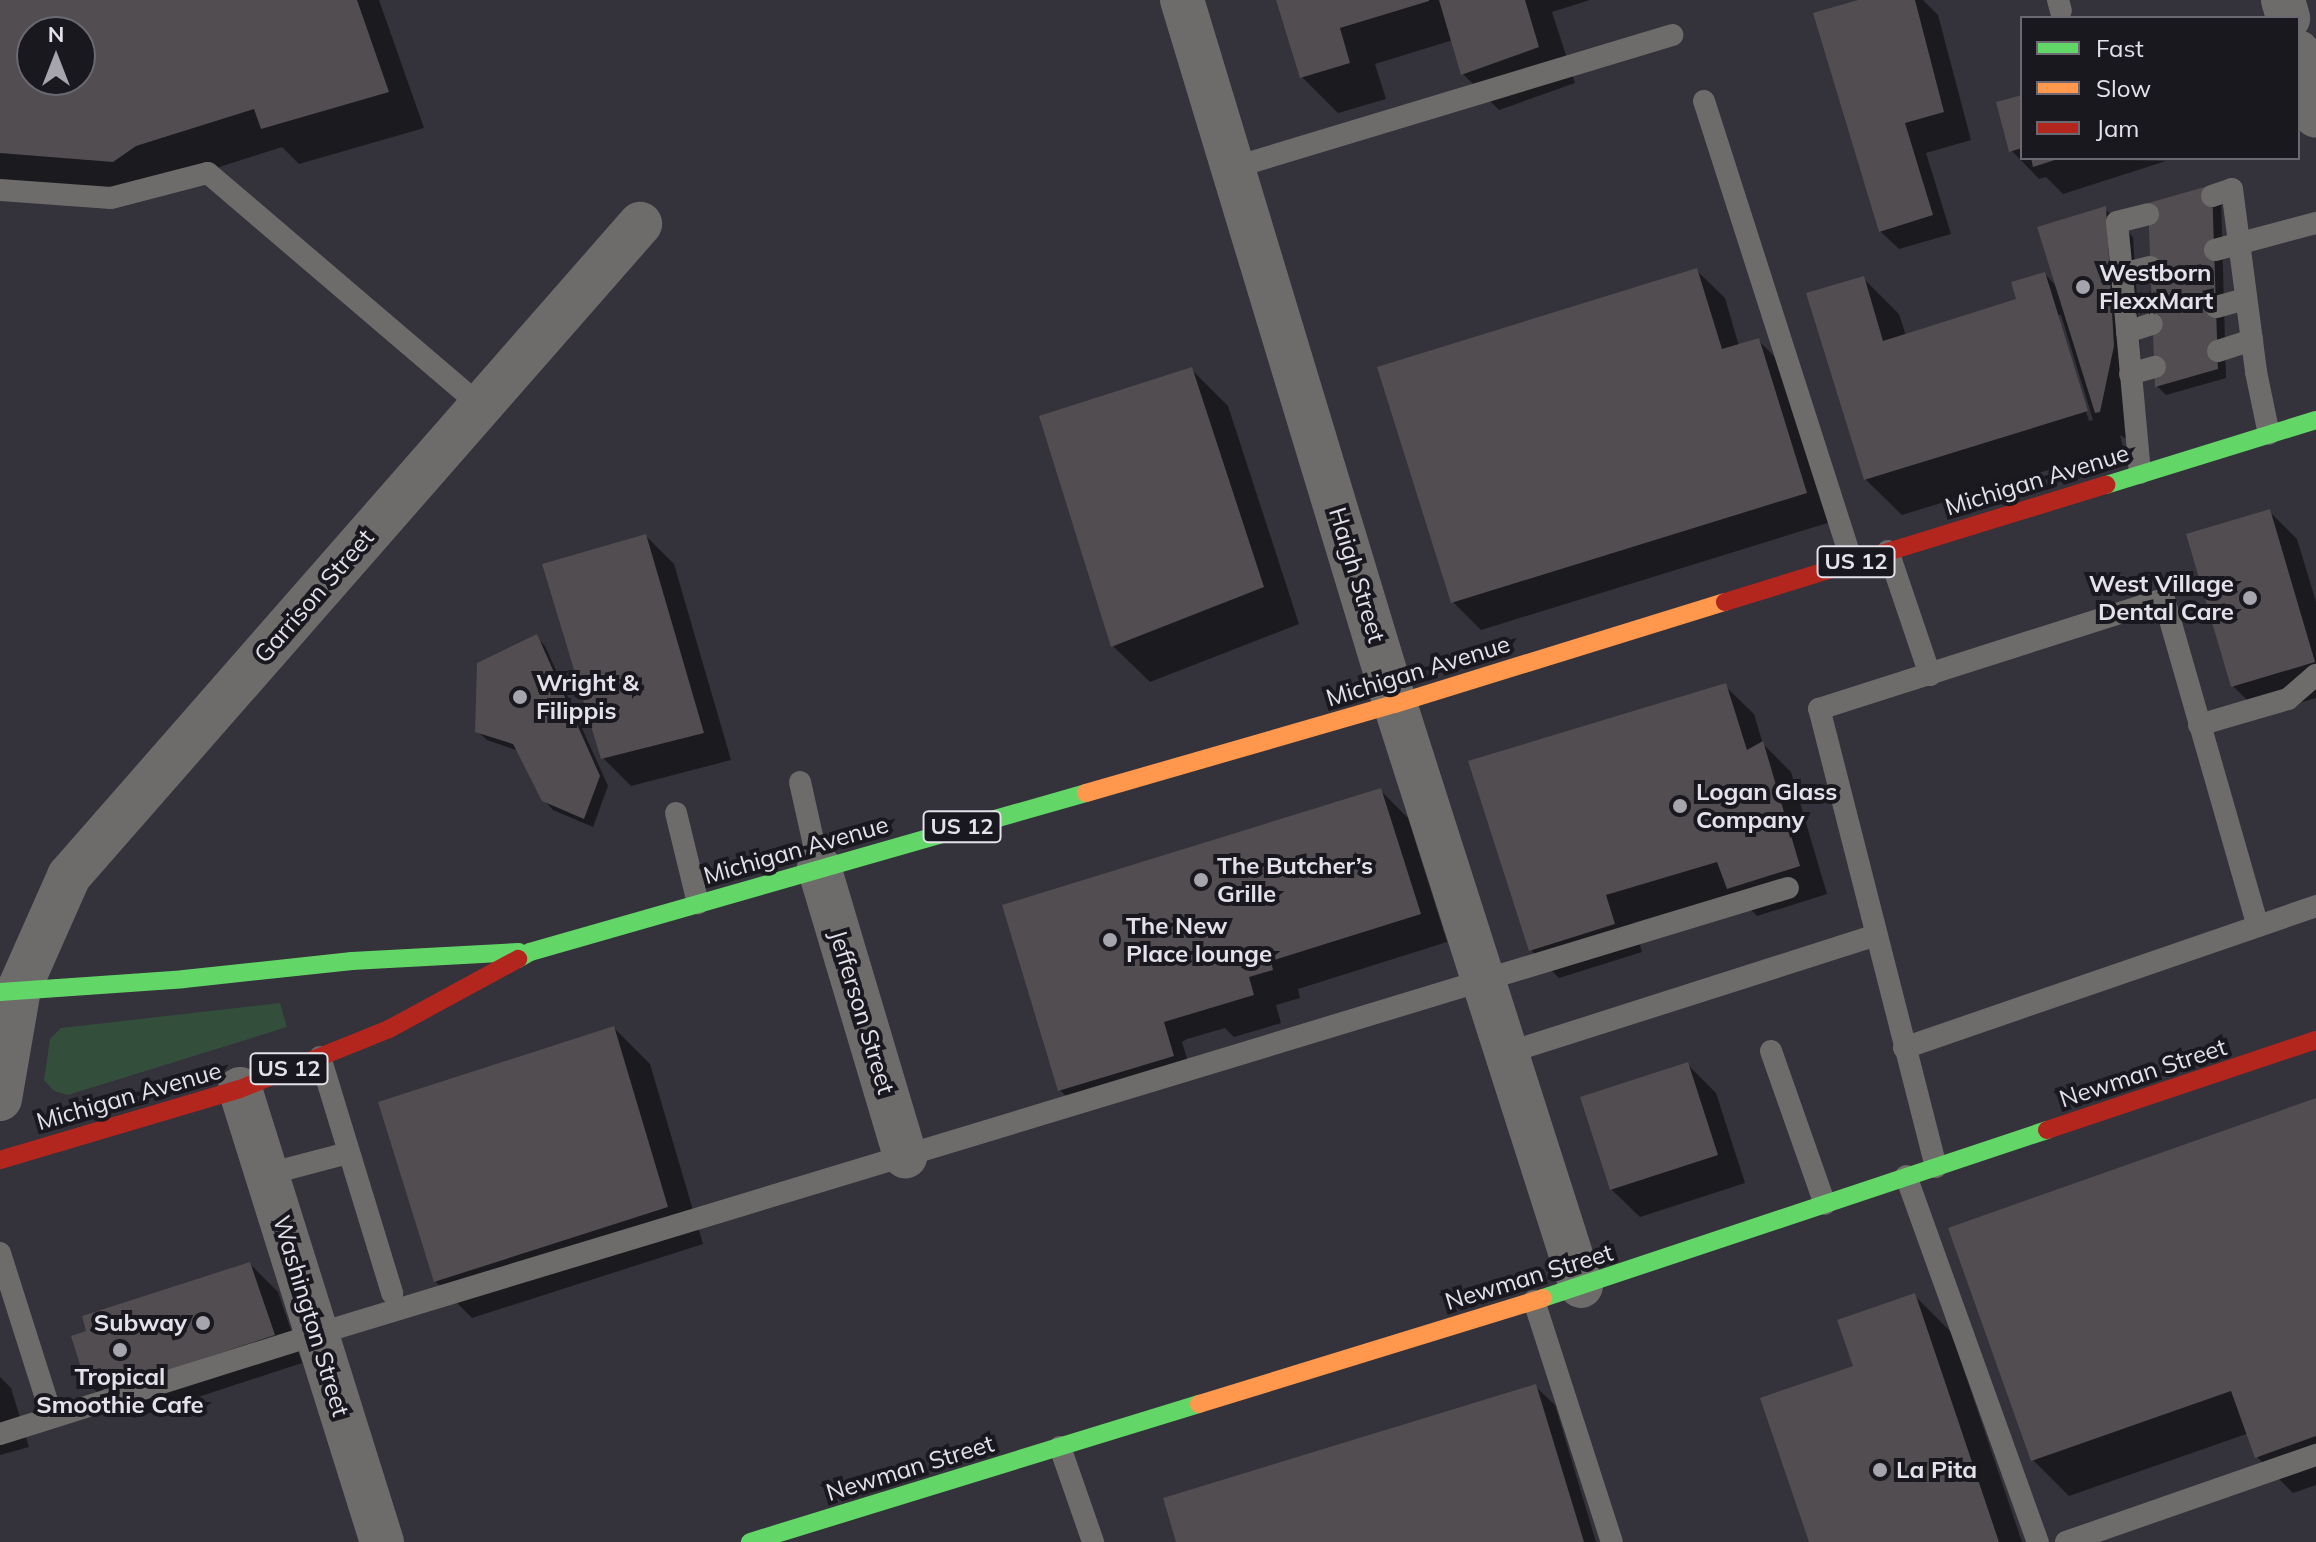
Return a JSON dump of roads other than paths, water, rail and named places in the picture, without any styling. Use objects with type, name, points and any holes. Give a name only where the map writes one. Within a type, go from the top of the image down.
[{"type":"main road","name":"Michigan Avenue","points":[[0,1160],[240,1089],[389,1029],[530,952],[1395,704],[2316,420]]},
{"type":"main road","name":"Michigan Avenue","points":[[10,990],[184,979],[352,961],[530,952]]},
{"type":"main road","name":"Newman Street","points":[[750,1542],[1581,1286],[2316,1040]]},
{"type":"street","name":"Haigh Street","points":[[1182,0],[1395,704],[1581,1286]]},
{"type":"street","points":[[2300,59],[2316,116]]},
{"type":"street","name":"Garrison Street","points":[[0,1099],[10,990],[69,876],[640,224]]},
{"type":"street","name":"Jefferson Street","points":[[819,867],[905,1156]]},
{"type":"street","name":"Washington Street","points":[[240,1089],[382,1542]]},
{"type":"lane","points":[[1232,168],[1672,35]]},
{"type":"lane","points":[[1704,101],[1852,563]]},
{"type":"lane","points":[[0,190],[111,198],[208,173],[481,406]]},
{"type":"lane","points":[[2212,196],[2232,189],[2252,340],[2269,434]]},
{"type":"lane","points":[[2140,473],[2117,222],[2148,214]]},
{"type":"lane","points":[[2215,250],[2316,223]]},
{"type":"lane","points":[[2122,274],[2150,267]]},
{"type":"lane","points":[[2216,307],[2246,299]]},
{"type":"lane","points":[[2127,332],[2152,324]]},
{"type":"lane","points":[[2218,351],[2252,340]]},
{"type":"lane","points":[[2130,374],[2155,367]]},
{"type":"lane","points":[[1888,551],[1930,675]]},
{"type":"lane","points":[[1936,1167],[1819,709],[2164,599],[2258,926]]},
{"type":"lane","points":[[2199,725],[2288,699],[2316,675]]},
{"type":"lane","points":[[800,782],[819,867]]},
{"type":"lane","points":[[676,813],[698,903]]},
{"type":"lane","points":[[0,1434],[317,1334],[1484,983],[1788,888]]},
{"type":"lane","points":[[1904,1048],[2316,906]]},
{"type":"lane","points":[[1507,1053],[1876,935]]},
{"type":"lane","points":[[1771,1051],[1825,1204]]},
{"type":"lane","points":[[320,1057],[392,1293]]},
{"type":"lane","points":[[268,1174],[348,1153]]},
{"type":"lane","points":[[1906,1176],[2038,1542]]},
{"type":"lane","points":[[0,1253],[52,1417]]},
{"type":"lane","points":[[1534,1301],[1612,1542]]},
{"type":"lane","points":[[1060,1447],[1093,1542]]},
{"type":"lane","points":[[2066,1542],[2316,1455]]},
{"type":"place","name":"Westborn FlexxMart","points":[[2083,287]]},
{"type":"place","name":"West Village Dental Care","points":[[2250,598]]},
{"type":"place","name":"Wright & Filippis","points":[[520,697]]},
{"type":"place","name":"Logan Glass Company","points":[[1680,806]]},
{"type":"place","name":"The Butcher’s Grille","points":[[1201,880]]},
{"type":"place","name":"The New Place lounge","points":[[1110,940]]},
{"type":"place","name":"Subway","points":[[203,1323]]},
{"type":"place","name":"Tropical Smoothie Cafe","points":[[120,1350]]},
{"type":"place","name":"La Pita","points":[[1880,1470]]}]
